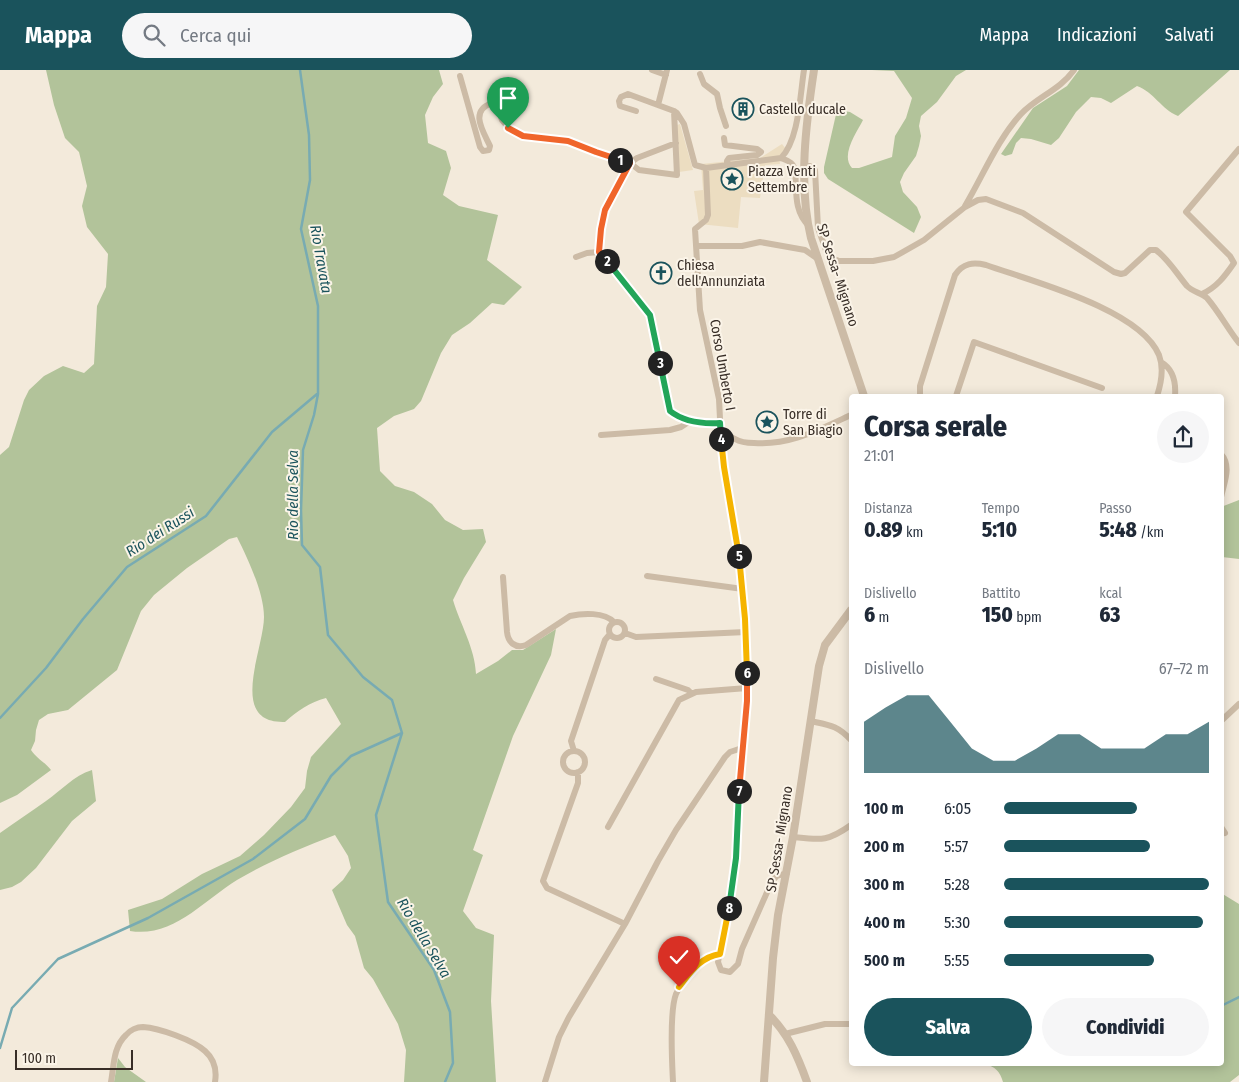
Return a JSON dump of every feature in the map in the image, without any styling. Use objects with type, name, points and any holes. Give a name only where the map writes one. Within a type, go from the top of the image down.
[{"type":"street","points":[[652,70],[666,72],[658,105]]},
{"type":"street","points":[[780,158],[788,149],[792,138],[804,70]]},
{"type":"street","name":"SP Sessa- Mignano","points":[[814,70],[806,120],[805,166],[808,226],[863,394]]},
{"type":"street","points":[[965,207],[987,164],[1020,116],[1064,82],[1074,70]]},
{"type":"street","points":[[700,74],[704,84],[717,94],[726,126]]},
{"type":"street","points":[[460,76],[483,152],[489,150],[490,146],[479,121],[479,115],[484,108],[492,103],[497,105],[499,114],[508,128],[515,133],[523,136],[568,141],[630,163],[639,170],[677,176],[674,111]]},
{"type":"street","points":[[636,111],[620,106],[619,101],[621,97],[628,94],[674,111],[684,124],[695,165],[706,168],[780,158],[789,161],[794,166],[797,206],[801,217],[808,226]]},
{"type":"street","points":[[724,138],[725,144],[757,149],[761,152],[756,155],[730,158],[727,165]]},
{"type":"street","points":[[676,143],[630,163],[605,210],[599,252],[650,315],[669,408],[675,415],[690,421],[704,424],[720,423]]},
{"type":"street","points":[[1202,294],[1211,290],[1226,276],[1234,263],[1230,256],[1186,212],[1239,148]]},
{"type":"street","points":[[805,166],[810,166],[815,170],[817,220],[827,253],[834,259],[839,261],[873,261],[894,258],[924,240],[965,207],[978,200],[986,199],[1016,209],[1114,272],[1121,274],[1129,271],[1150,250],[1156,250],[1192,291],[1202,294],[1239,343]]},
{"type":"street","name":"Corso Umberto I","points":[[706,168],[708,215],[706,220],[695,229],[700,310],[717,392],[724,467],[743,589],[747,688],[734,878],[720,954]]},
{"type":"street","points":[[696,246],[742,246],[760,242],[805,250],[820,262]]},
{"type":"street","points":[[576,257],[586,253],[599,252]]},
{"type":"street","points":[[920,394],[920,386],[955,275],[962,267],[974,263],[1084,300],[1115,314],[1133,325],[1157,351],[1161,362],[1161,377],[1157,394]]},
{"type":"street","points":[[957,394],[974,342],[1102,388]]},
{"type":"street","points":[[1161,362],[1167,366],[1172,374],[1175,394]]},
{"type":"street","points":[[720,433],[727,434],[736,440],[763,444],[794,439],[849,416]]},
{"type":"street","points":[[601,435],[670,430],[681,427],[690,421]]},
{"type":"street","points":[[1224,459],[1227,468],[1224,482]]},
{"type":"street","points":[[647,576],[743,589]]},
{"type":"street","points":[[503,577],[508,639],[516,646],[526,644],[576,614],[602,615],[610,618],[614,622],[623,624],[625,633]]},
{"type":"street","name":"SP Sessa- Mignano","points":[[764,1082],[768,1015],[778,915],[822,653],[830,637],[849,613]]},
{"type":"street","points":[[574,750],[571,741],[605,640],[610,634],[610,627],[614,622]]},
{"type":"street","points":[[625,633],[636,637],[746,632]]},
{"type":"street","points":[[610,634],[613,637],[620,638],[625,633]]},
{"type":"street","points":[[656,679],[688,690],[692,694]]},
{"type":"street","points":[[608,827],[679,700],[692,694],[747,688]]},
{"type":"street","points":[[1224,718],[1239,704]]},
{"type":"street","points":[[810,722],[836,727],[849,738]]},
{"type":"street","points":[[545,1082],[559,1037],[625,924],[658,861],[714,772],[730,752],[742,748]]},
{"type":"street","points":[[574,750],[579,751],[585,759],[582,769],[578,772],[566,769],[563,764],[564,758],[574,750]]},
{"type":"street","points":[[578,772],[578,783],[543,881],[547,888],[625,924]]},
{"type":"street","points":[[792,837],[826,839],[834,837],[849,826]]},
{"type":"street","points":[[673,1082],[673,1018],[679,987],[700,962],[710,956],[720,954],[718,965],[721,970],[730,972],[737,968],[742,949],[772,881],[777,876],[786,873]]},
{"type":"street","points":[[768,1015],[785,1034],[797,1055],[807,1082]]},
{"type":"street","points":[[785,1034],[825,1024],[849,1024]]},
{"type":"street","points":[[111,1082],[114,1060],[119,1044],[130,1031],[142,1027],[173,1035],[205,1051],[215,1066],[215,1082]]},
{"type":"green space","points":[[46,70],[439,70],[443,84],[433,97],[425,115],[428,143],[446,151],[451,168],[443,195],[459,206],[498,215],[487,260],[522,287],[504,305],[492,303],[470,323],[452,335],[441,353],[421,401],[414,409],[394,416],[377,428],[380,471],[395,486],[414,492],[432,504],[445,520],[463,530],[483,529],[486,542],[453,600],[470,645],[476,674],[512,650],[523,650],[556,629],[551,655],[513,736],[473,850],[483,855],[463,911],[476,928],[494,935],[491,1001],[496,1082],[404,1082],[406,1050],[398,1024],[373,979],[364,968],[355,936],[347,925],[332,890],[343,880],[351,868],[348,856],[335,835],[248,873],[174,923],[146,932],[130,931],[128,910],[162,899],[202,874],[240,856],[264,835],[291,807],[305,788],[311,757],[341,724],[326,698],[304,707],[285,722],[267,719],[257,711],[253,698],[253,682],[263,631],[263,608],[255,576],[237,537],[229,539],[187,568],[154,595],[141,611],[117,670],[68,710],[48,714],[39,720],[35,741],[31,750],[51,770],[17,795],[0,803],[0,455],[9,447],[29,390],[44,376],[63,366],[84,373],[94,364],[97,306],[106,287],[108,254],[87,227],[82,206],[87,186],[79,152],[65,138],[54,105]]},
{"type":"green space","points":[[872,70],[966,70],[956,76],[937,102],[921,116],[919,126],[921,136],[916,156],[900,182],[903,192],[917,207],[921,217],[914,233],[828,179],[824,173],[837,110],[850,112],[863,120],[849,150],[849,163],[852,168],[859,168],[892,157],[895,136],[906,118],[912,98],[894,71]]},
{"type":"green space","points":[[1079,70],[1230,70],[1178,116],[1148,92],[1137,86],[1111,103],[1101,98],[1091,97],[1076,112],[1059,138],[1051,145],[1021,138],[1016,143],[1012,154],[1005,156],[1001,154],[1033,108],[1067,86]]},
{"type":"green space","points":[[1239,500],[1239,559],[1224,557],[1224,506]]},
{"type":"green space","points":[[92,770],[96,801],[72,821],[36,868],[21,882],[0,890],[0,833],[73,780]]},
{"type":"green space","points":[[1224,895],[1239,904],[1239,1075],[1230,1082],[1003,1082],[997,1070],[990,1066],[1224,1066]]},
{"type":"green space","points":[[118,1058],[125,1067],[146,1082],[114,1082]]},
{"type":"shaded area","points":[[680,124],[693,170],[679,172],[677,125]]},
{"type":"shaded area","name":"Piazza Venti Settembre","points":[[782,144],[786,149],[779,156],[780,164],[765,165],[760,198],[741,197],[738,228],[699,224],[694,191],[703,190],[701,164],[760,158]]},
{"type":"waterway","name":"Rio della Selva","points":[[300,70],[309,135],[310,180],[301,229],[318,306],[318,394],[314,415],[303,450],[302,545],[320,567],[328,635],[363,677],[392,700],[402,733],[376,815],[388,902],[434,970],[450,1012],[453,1063],[445,1082]]},
{"type":"waterway","name":"Rio dei Russi","points":[[0,718],[46,668],[83,619],[127,567],[206,516],[272,432],[317,394]]},
{"type":"waterway","points":[[0,1048],[12,1008],[58,959],[148,918],[253,859],[305,819],[331,776],[351,756],[402,733]]},
{"type":"waterway","points":[[1224,1004],[1239,997]]},
{"type":"place","name":"Castello ducale","points":[[743,109]]},
{"type":"place","name":"Piazza Venti Settembre","points":[[732,179]]},
{"type":"place","name":"Chiesa dell'Annunziata","points":[[661,273]]},
{"type":"place","name":"Torre di San Biagio","points":[[767,422]]},
{"type":"route","points":[[508,128],[523,136],[568,141],[630,163],[605,210],[599,252],[650,315],[670,411],[690,421],[704,424],[720,423],[722,458],[740,566],[745,619],[747,701],[739,788],[736,858],[720,954],[710,956],[700,962],[679,987]]},
{"type":"water label","name":"Rio Travata","points":[[321,259]]}]
